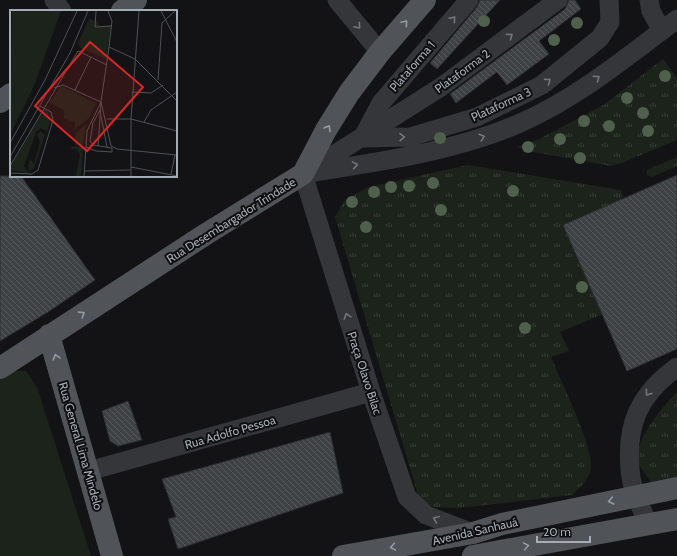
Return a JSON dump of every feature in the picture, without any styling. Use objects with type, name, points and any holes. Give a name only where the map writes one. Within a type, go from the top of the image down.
[{"type":"main road","points":[[123,10],[136,0]]},
{"type":"main road","name":"Rua Desembargador Trindade","points":[[0,368],[206,234],[303,174],[326,130],[349,93],[380,52],[425,0]]},
{"type":"main road","points":[[0,102],[10,95]]},
{"type":"main road","name":"Rua General Lima Mindelo","points":[[49,336],[89,471],[112,556]]},
{"type":"main road","name":"Avenida Sanhauá","points":[[343,556],[472,534],[502,524],[677,488]]},
{"type":"main road","name":"Avenida Sanhauá","points":[[473,556],[677,519]]},
{"type":"street","points":[[54,0],[61,10]]},
{"type":"street","points":[[337,0],[380,52]]},
{"type":"street","name":"Plataforma 1","points":[[363,138],[381,103],[469,0]]},
{"type":"street","name":"Plataforma 2","points":[[303,174],[363,138],[441,87],[558,0]]},
{"type":"street","name":"Plataforma 3","points":[[363,138],[410,137],[477,117],[542,85],[600,38],[610,22],[609,0]]},
{"type":"street","points":[[650,0],[651,11],[662,31]]},
{"type":"street","points":[[303,174],[396,158],[464,143],[518,124],[584,88],[677,19]]},
{"type":"street","name":"Praça Olavo Bilac","points":[[303,174],[371,392],[407,497],[426,515],[472,534]]},
{"type":"street","points":[[648,524],[636,496],[630,470],[632,426],[637,410],[649,390],[677,367]]},
{"type":"street","name":"Rua Adolfo Pessoa","points":[[89,471],[371,392]]},
{"type":"green space","points":[[663,59],[677,78],[677,140],[622,163],[611,166],[533,152],[517,147],[539,139],[605,104]]},
{"type":"green space","points":[[677,157],[677,166],[652,177],[647,175],[647,170]]},
{"type":"green space","points":[[468,165],[621,190],[624,199],[563,225],[603,314],[560,332],[569,351],[551,357],[576,413],[587,444],[590,458],[591,468],[588,476],[572,495],[460,508],[433,507],[419,498],[335,217],[344,201],[368,187]]},
{"type":"green space","points":[[9,371],[26,371],[37,387],[91,556],[0,556],[0,376]]},
{"type":"green space","points":[[677,392],[677,478],[651,482],[642,470],[638,461],[640,443],[657,414]]},
{"type":"building","points":[[480,0],[500,0],[437,69],[430,63],[477,7]]},
{"type":"building","points":[[569,0],[575,0],[581,9],[539,41],[549,54],[507,85],[497,72],[456,103],[450,94],[565,9]]},
{"type":"building","points":[[677,175],[677,349],[627,371],[563,225]]},
{"type":"building","points":[[0,176],[22,177],[95,280],[48,312],[0,341]]},
{"type":"building","points":[[128,401],[142,440],[118,446],[110,441],[102,411]]},
{"type":"building","points":[[330,432],[343,493],[178,549],[168,519],[176,517],[162,479]]}]
